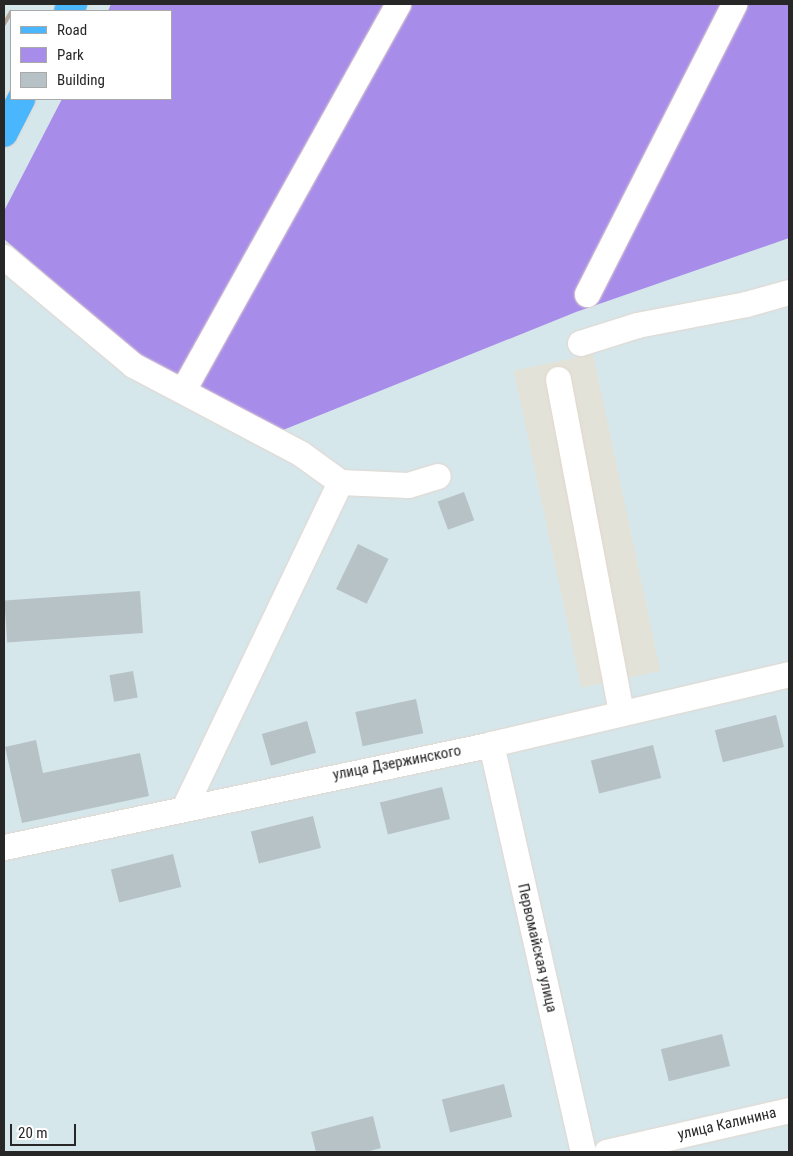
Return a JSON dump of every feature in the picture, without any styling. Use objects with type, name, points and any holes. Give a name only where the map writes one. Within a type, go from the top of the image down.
[{"type":"main road","points":[[4,133],[20,100]]},
{"type":"street","points":[[183,390],[398,4]]},
{"type":"street","points":[[587,294],[734,4]]},
{"type":"street","points":[[4,258],[133,365],[300,453],[340,482],[408,485],[438,476]]},
{"type":"street","points":[[580,343],[637,325],[746,304],[789,292]]},
{"type":"street","points":[[558,379],[621,712]]},
{"type":"street","points":[[185,806],[340,482]]},
{"type":"street","name":"улица Дзержинского","points":[[4,846],[185,806],[491,744],[789,674]]},
{"type":"street","name":"Первомайская улица","points":[[491,744],[583,1152]]},
{"type":"street","name":"улица Калинина","points":[[606,1152],[789,1110]]},
{"type":"shaded area","points":[[593,354],[660,671],[581,688],[514,371]]},
{"type":"green space","points":[[111,4],[789,4],[789,238],[576,312],[283,430],[146,361],[4,239],[4,211],[61,100],[172,100],[172,10],[108,10]]},
{"type":"building","points":[[464,492],[474,520],[448,530],[438,502]]},
{"type":"building","points":[[358,544],[389,559],[367,604],[336,589]]},
{"type":"building","points":[[140,591],[143,633],[7,642],[4,600]]},
{"type":"building","points":[[133,671],[138,698],[114,702],[109,675]]},
{"type":"building","points":[[416,699],[423,733],[363,746],[355,712]]},
{"type":"building","points":[[776,715],[784,747],[723,762],[715,730]]},
{"type":"building","points":[[307,721],[316,753],[271,766],[262,734]]},
{"type":"building","points":[[36,740],[43,773],[140,753],[149,796],[22,823],[5,747]]},
{"type":"building","points":[[653,745],[661,778],[599,793],[591,760]]},
{"type":"building","points":[[442,787],[450,819],[388,835],[380,802]]},
{"type":"building","points":[[313,816],[321,848],[259,864],[251,831]]},
{"type":"building","points":[[173,854],[181,887],[119,902],[111,869]]},
{"type":"building","points":[[722,1034],[730,1066],[669,1081],[661,1049]]},
{"type":"building","points":[[504,1084],[512,1117],[450,1132],[442,1099]]},
{"type":"building","points":[[373,1116],[381,1148],[366,1152],[316,1152],[311,1132]]},
{"type":"railway","points":[[4,24],[10,14]]}]
